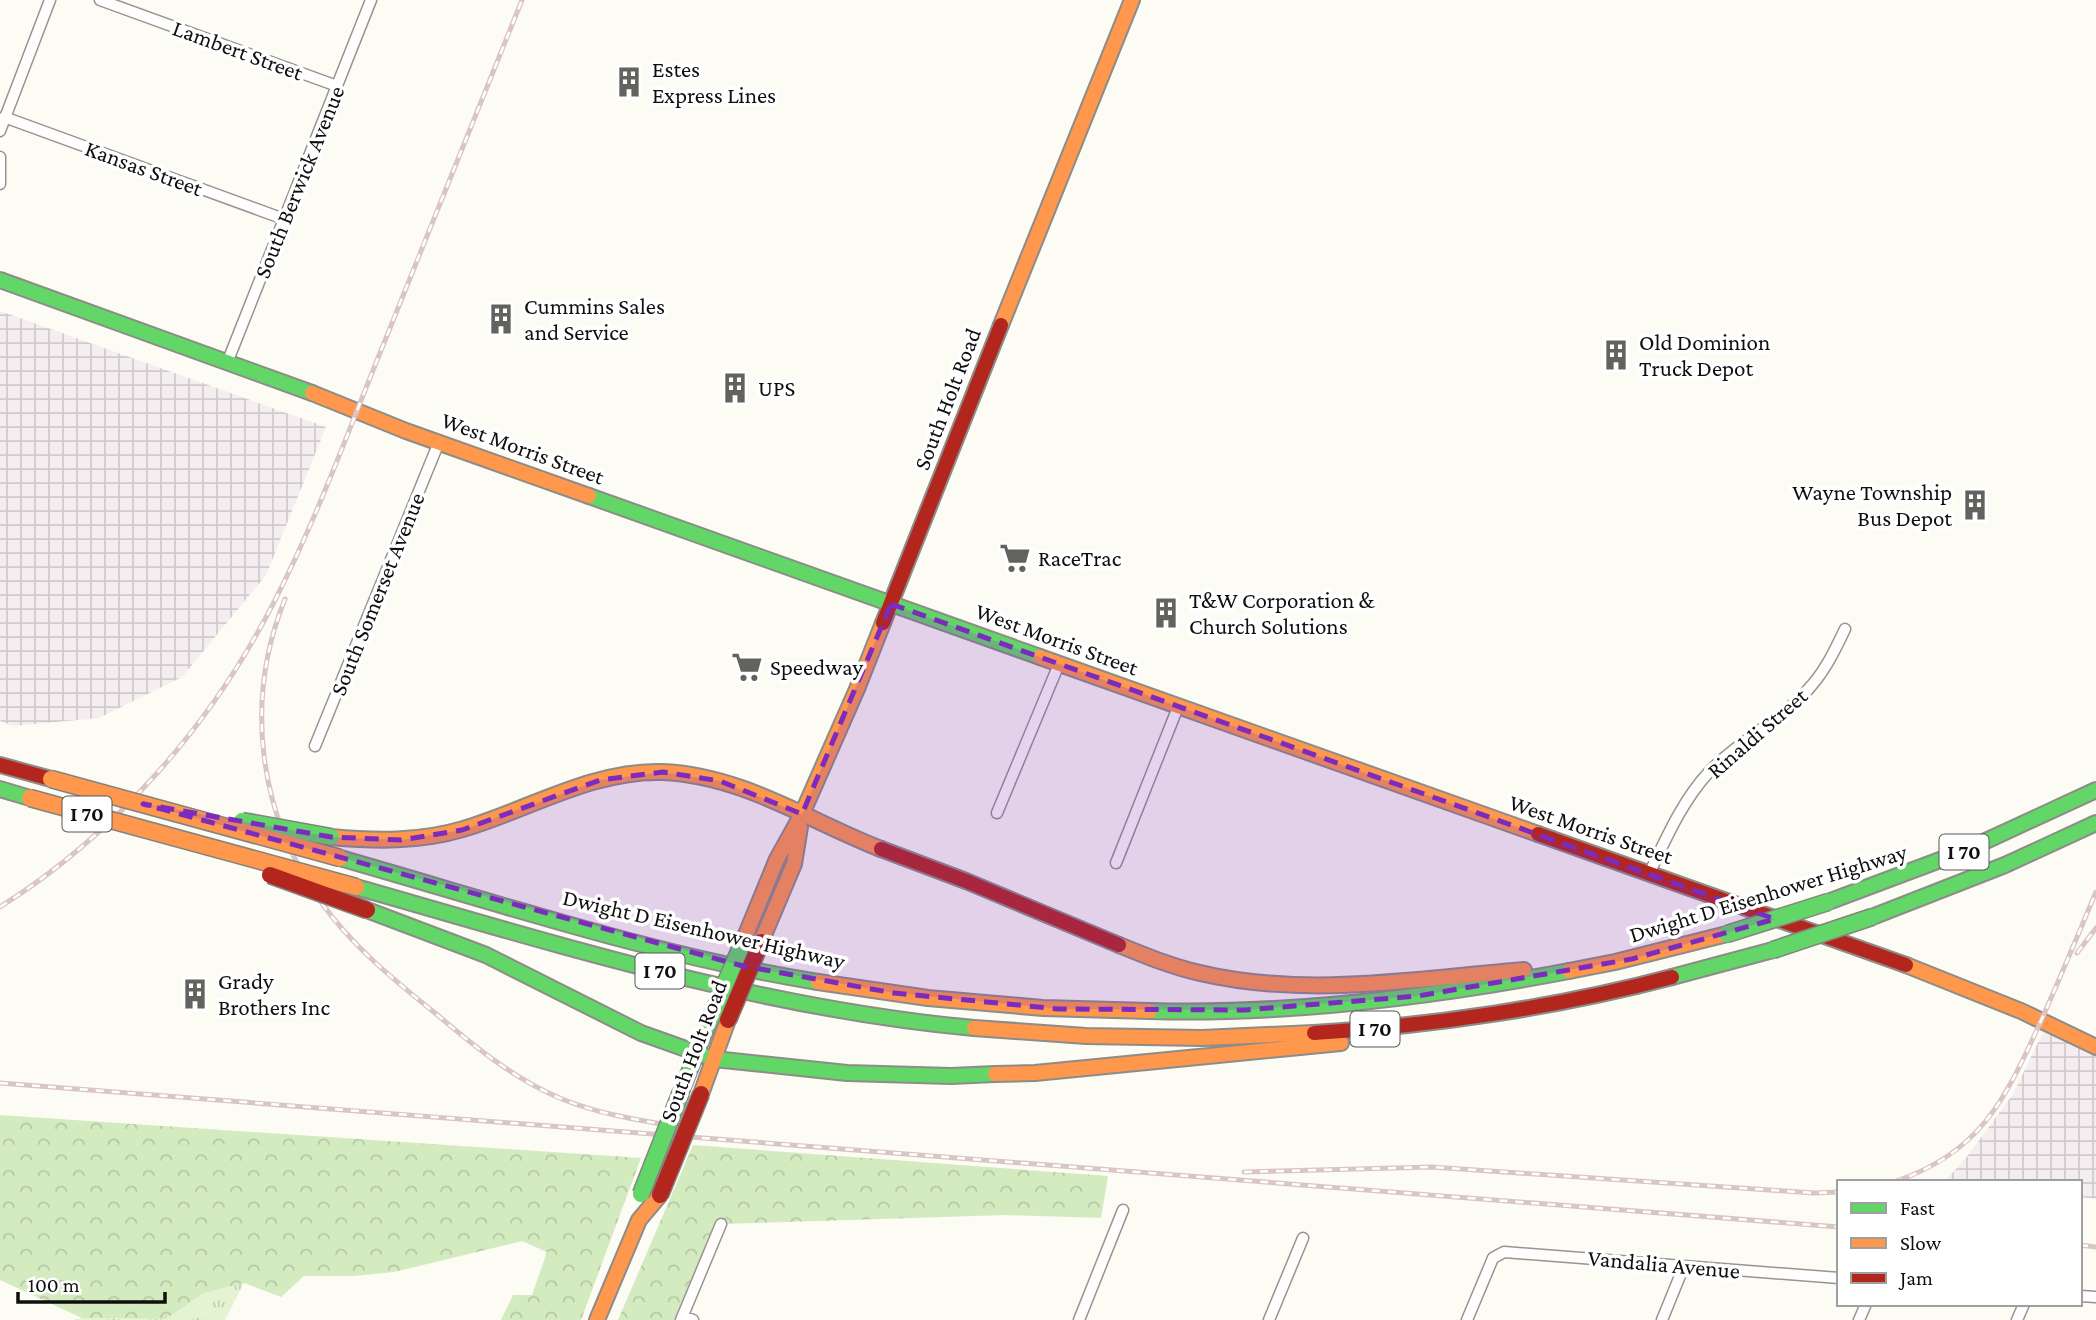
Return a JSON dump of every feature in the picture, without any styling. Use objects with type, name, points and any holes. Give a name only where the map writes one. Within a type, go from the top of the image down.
[{"type":"main road","name":"South Holt Road","points":[[639,1220],[641,1194],[709,1022],[777,859],[802,814],[857,690],[1132,0]]},
{"type":"main road","name":"West Morris Street","points":[[0,280],[439,442],[1936,976],[2021,1011],[2096,1047]]},
{"type":"main road","name":"Dwight D Eisenhower Highway","points":[[0,765],[649,944],[753,969],[882,992],[995,1004],[1059,1009],[1152,1011],[1301,1007],[1473,988],[1607,964],[1727,934],[1915,872],[2004,834],[2096,790]]},
{"type":"main road","points":[[143,804],[331,837],[387,841],[449,833],[600,780],[647,772],[677,772],[720,781],[1144,955],[1223,978],[1267,984],[1316,985],[1607,964]]},
{"type":"main road","name":"Dwight D Eisenhower Highway","points":[[0,789],[624,962],[724,987],[864,1013],[970,1028],[1088,1037],[1228,1038],[1342,1032],[1454,1019],[1611,993],[1773,950],[1872,917],[1983,875],[2093,824]]},
{"type":"main road","name":"South Holt Road","points":[[597,1320],[639,1220],[660,1195],[701,1094],[794,864],[802,814]]},
{"type":"main road","points":[[145,830],[470,947],[617,1021],[696,1055],[714,1059],[878,1075],[1035,1073],[1311,1047],[1371,1039],[1454,1019]]},
{"type":"street","points":[[0,131],[50,0]]},
{"type":"street","name":"Lambert Street","points":[[100,0],[337,86]]},
{"type":"street","name":"South Berwick Avenue","points":[[227,363],[371,0]]},
{"type":"street","name":"Kansas Street","points":[[4,117],[284,219]]},
{"type":"street","points":[[0,157],[0,184]]},
{"type":"street","name":"South Somerset Avenue","points":[[315,746],[439,442]]},
{"type":"street","name":"Rinaldi Street","points":[[1649,874],[1680,812],[1701,781],[1730,752],[1786,711],[1814,684],[1845,629]]},
{"type":"street","points":[[997,813],[1059,664]]},
{"type":"street","points":[[1116,863],[1178,707]]},
{"type":"street","points":[[1079,1320],[1123,1210]]},
{"type":"street","points":[[686,1319],[721,1224]]},
{"type":"street","points":[[1269,1320],[1303,1238]]},
{"type":"street","name":"Vandalia Avenue","points":[[1467,1320],[1493,1258],[1499,1253],[1509,1251],[1837,1278]]},
{"type":"street","points":[[1662,1320],[1684,1266]]},
{"type":"highlighted area","points":[[891,604],[1775,919],[1632,959],[1418,996],[1245,1010],[1059,1009],[894,993],[743,966],[143,804],[331,837],[401,840],[462,830],[600,780],[663,772],[720,781],[802,814]]},
{"type":"shaded area","points":[[0,311],[326,427],[266,575],[182,677],[99,718],[13,726],[0,721]]},
{"type":"shaded area","points":[[2044,1030],[2096,1055],[2096,1199],[2082,1197],[2082,1180],[1946,1180],[1966,1158],[2013,1094]]},
{"type":"green space","points":[[0,1115],[641,1158],[581,1320],[501,1320],[513,1295],[532,1295],[547,1252],[522,1241],[394,1272],[354,1276],[304,1276],[281,1297],[244,1283],[204,1293],[166,1319],[82,1318],[0,1280]]},
{"type":"green space","points":[[693,1145],[1108,1176],[1101,1218],[1006,1215],[721,1224],[685,1320],[618,1320]]},
{"type":"green space","points":[[244,1283],[225,1320],[73,1320],[166,1319],[204,1293]]},
{"type":"railway","points":[[0,907],[83,846],[157,774],[190,734],[248,649],[273,604],[316,511],[522,0]]},
{"type":"railway","points":[[285,599],[272,637],[264,677],[264,755],[271,794],[283,832],[300,868],[333,918],[359,947],[404,988],[480,1049],[527,1082],[562,1099],[592,1109],[686,1128]]},
{"type":"railway","points":[[1899,1180],[1924,1170],[1949,1155],[1987,1120],[2015,1075],[2041,1021],[2096,892]]},
{"type":"railway","points":[[2077,953],[2096,928]]},
{"type":"railway","points":[[0,1083],[1837,1227]]},
{"type":"railway","points":[[1244,1172],[1432,1167],[1814,1193],[1837,1192]]},
{"type":"railway","points":[[2082,1245],[2096,1247]]},
{"type":"traffic: fast","points":[[0,280],[312,393]]},
{"type":"traffic: fast","points":[[589,496],[1040,657]]},
{"type":"traffic: fast","points":[[0,789],[30,798]]},
{"type":"traffic: fast","points":[[1828,902],[1964,851],[2096,790]]},
{"type":"traffic: fast","points":[[242,821],[331,837]]},
{"type":"traffic: fast","points":[[1872,917],[2005,865],[2096,823]]},
{"type":"traffic: fast","points":[[340,858],[637,943],[818,982]]},
{"type":"traffic: fast","points":[[356,887],[585,952],[739,990],[895,1019],[974,1028]]},
{"type":"traffic: fast","points":[[1727,934],[1828,902]]},
{"type":"traffic: fast","points":[[367,910],[486,955],[641,1033],[714,1059],[847,1073],[951,1076],[995,1074]]},
{"type":"traffic: fast","points":[[1773,950],[1872,917]]},
{"type":"traffic: fast","points":[[709,1022],[740,949]]},
{"type":"traffic: fast","points":[[1672,977],[1773,950]]},
{"type":"traffic: fast","points":[[1150,1011],[1255,1010],[1361,1002],[1465,989],[1569,971]]},
{"type":"traffic: fast","points":[[681,1092],[709,1022]]},
{"type":"traffic: fast","points":[[641,1194],[681,1092]]},
{"type":"traffic: slow","points":[[1001,325],[1132,0]]},
{"type":"traffic: slow","points":[[312,393],[406,431],[589,496]]},
{"type":"traffic: slow","points":[[740,949],[777,859],[802,814],[857,689],[883,623]]},
{"type":"traffic: slow","points":[[1040,657],[1538,834]]},
{"type":"traffic: slow","points":[[331,837],[397,839],[447,833],[585,784],[636,773],[662,772],[720,781],[747,790],[881,849]]},
{"type":"traffic: slow","points":[[51,779],[340,858]]},
{"type":"traffic: slow","points":[[30,798],[356,887]]},
{"type":"traffic: slow","points":[[761,942],[794,864],[800,827]]},
{"type":"traffic: slow","points":[[1569,971],[1727,934]]},
{"type":"traffic: slow","points":[[1119,945],[1200,973],[1280,984],[1362,984],[1524,970]]},
{"type":"traffic: slow","points":[[1906,965],[2021,1011],[2096,1047]]},
{"type":"traffic: slow","points":[[818,982],[928,998],[1043,1008],[1150,1011]]},
{"type":"traffic: slow","points":[[701,1094],[728,1020]]},
{"type":"traffic: slow","points":[[974,1028],[1086,1036],[1202,1038],[1314,1033]]},
{"type":"traffic: slow","points":[[995,1074],[1035,1073],[1341,1043]]},
{"type":"traffic: slow","points":[[597,1320],[639,1220],[660,1195]]},
{"type":"traffic: jam","points":[[883,623],[1001,325]]},
{"type":"traffic: jam","points":[[0,765],[51,779]]},
{"type":"traffic: jam","points":[[1538,834],[1906,965]]},
{"type":"traffic: jam","points":[[881,849],[966,881],[1119,945]]},
{"type":"traffic: jam","points":[[270,875],[367,910]]},
{"type":"traffic: jam","points":[[728,1020],[761,942]]},
{"type":"traffic: jam","points":[[1314,1033],[1403,1026],[1494,1014],[1672,977]]},
{"type":"traffic: jam","points":[[660,1195],[701,1094]]},
{"type":"place","name":"Estes Express Lines","points":[[629,82]]},
{"type":"place","name":"Cummins Sales and Service","points":[[501,319]]},
{"type":"place","name":"Old Dominion Truck Depot","points":[[1616,355]]},
{"type":"place","name":"UPS","points":[[735,388]]},
{"type":"place","name":"Wayne Township Bus Depot","points":[[1975,505]]},
{"type":"place","name":"RaceTrac","points":[[1015,558]]},
{"type":"place","name":"T&W Corporation & Church Solutions","points":[[1166,613]]},
{"type":"place","name":"Speedway","points":[[747,667]]},
{"type":"place","name":"Grady Brothers Inc","points":[[195,994]]}]
